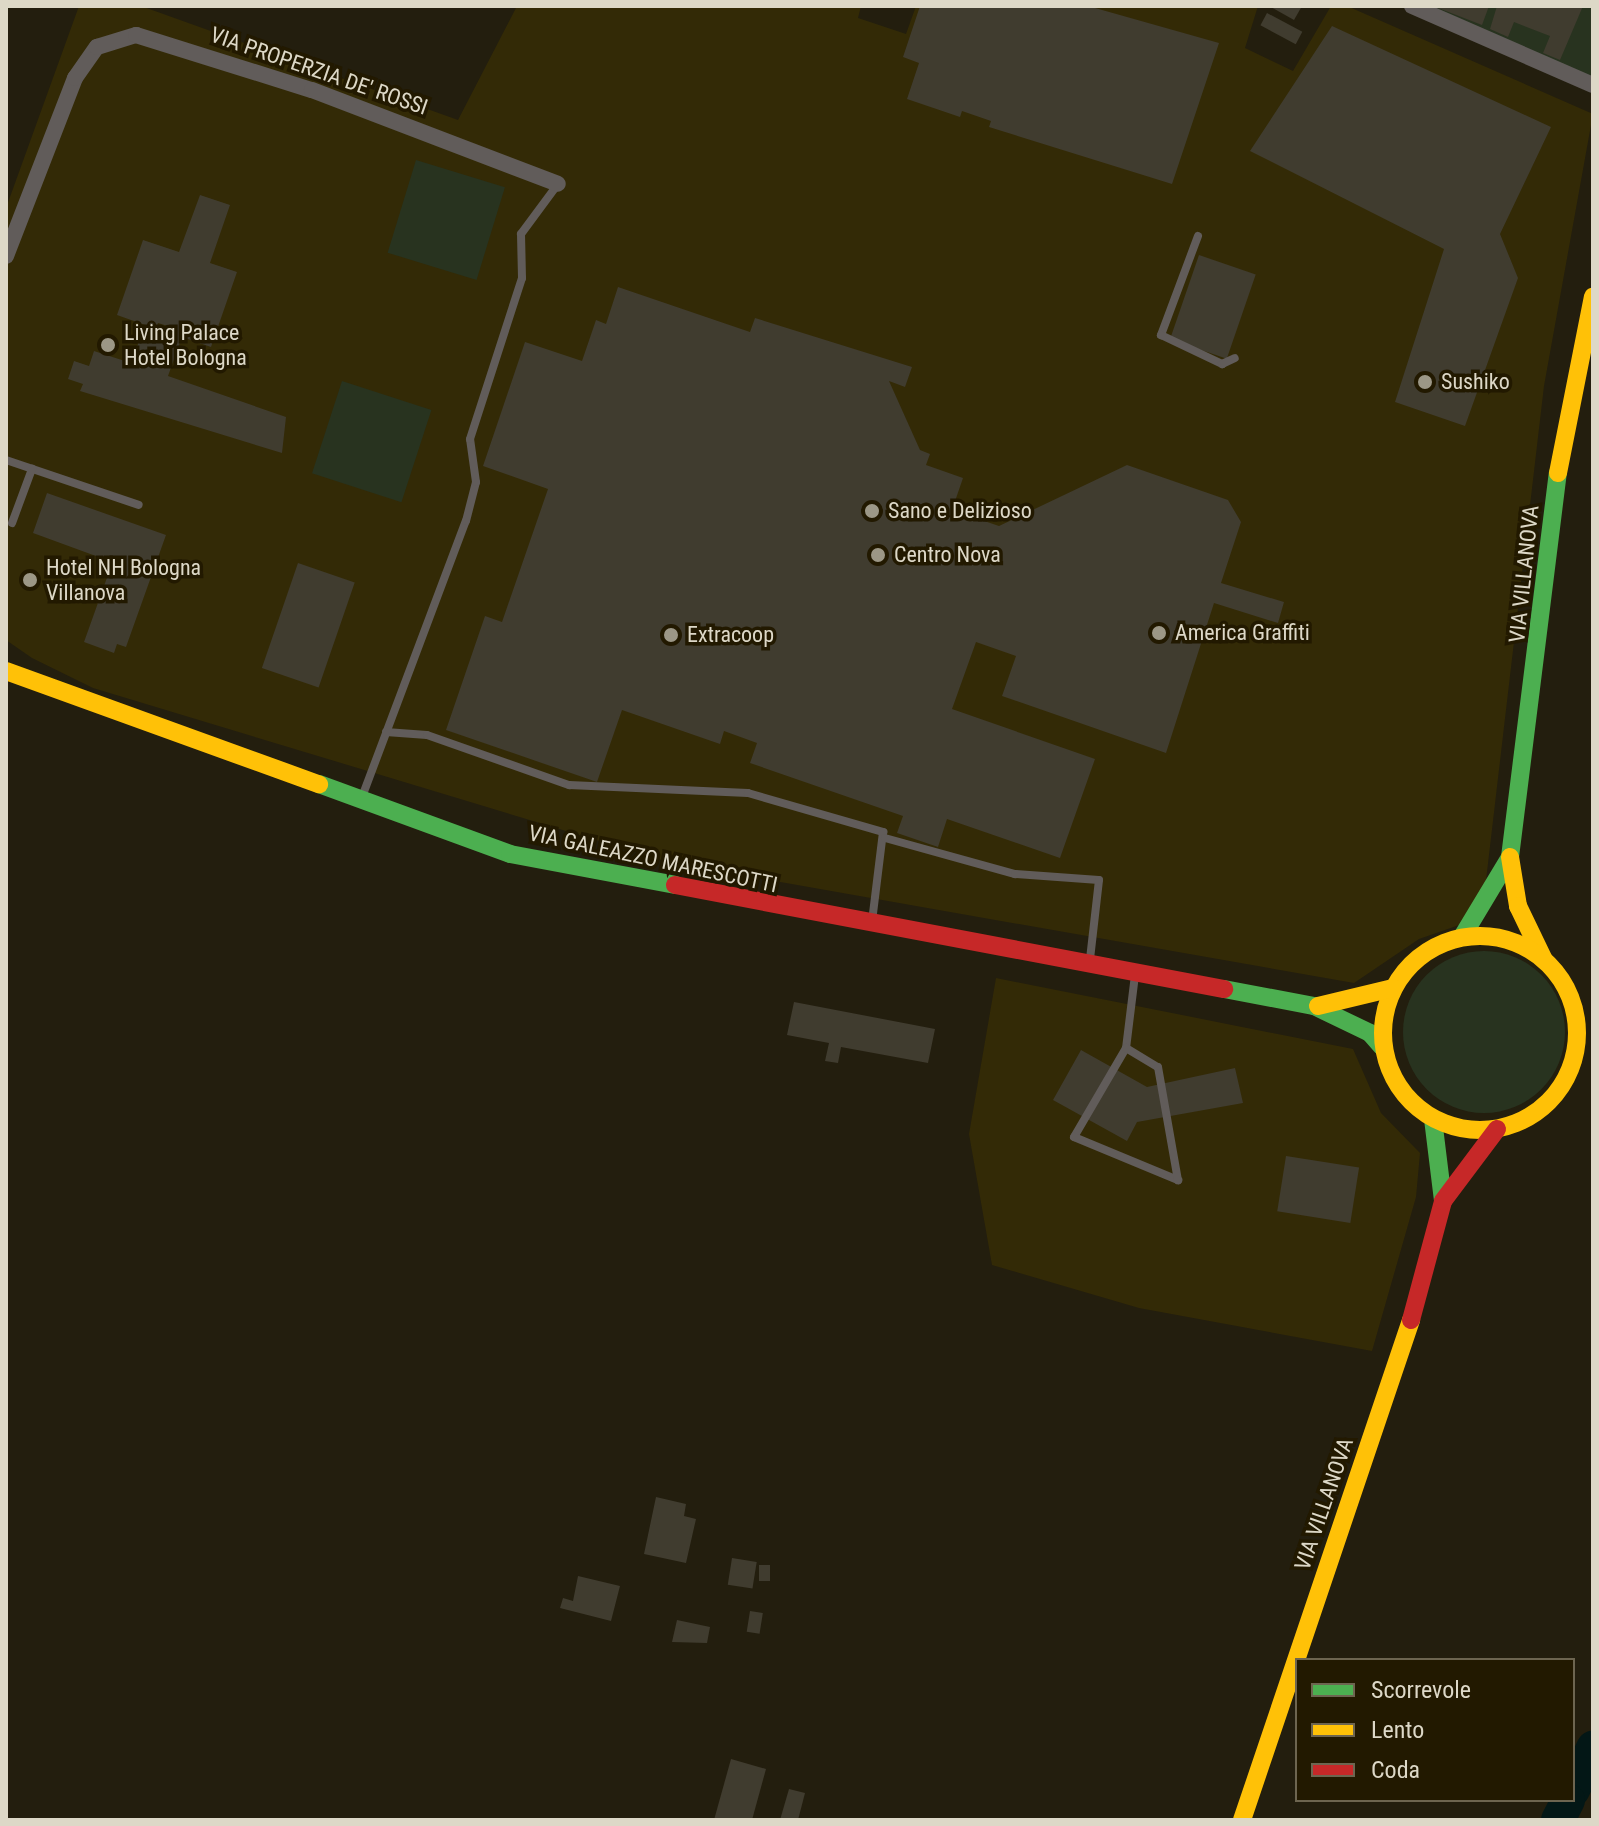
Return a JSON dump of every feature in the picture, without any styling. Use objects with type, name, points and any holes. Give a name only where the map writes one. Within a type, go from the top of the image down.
[{"type":"main road","name":"VIA VILLANOVA","points":[[1543,958],[1518,906],[1510,857],[1564,424],[1593,296]]},
{"type":"main road","name":"VIA GALEAZZO MARESCOTTI","points":[[6,671],[360,801],[564,867],[1314,1006],[1370,1033],[1382,1047]]},
{"type":"main road","name":"VIA VILLANOVA","points":[[1462,937],[1484,911],[1510,857]]},
{"type":"main road","points":[[1491,936],[1543,958],[1573,1004],[1575,1058],[1546,1105],[1497,1129],[1433,1119],[1398,1087],[1382,1047],[1393,988],[1434,946],[1462,937],[1491,936]]},
{"type":"main road","name":"VIA GALEAZZO MARESCOTTI","points":[[1314,1006],[1393,988]]},
{"type":"main road","name":"VIA VILLANOVA","points":[[1433,1119],[1443,1201]]},
{"type":"main road","name":"VIA VILLANOVA","points":[[1297,1658],[1407,1335],[1443,1201],[1497,1129]]},
{"type":"main road","name":"VIA VILLANOVA","points":[[1242,1820],[1295,1664]]},
{"type":"street","points":[[1412,6],[1593,85]]},
{"type":"street","name":"VIA PROPERZIA DE' ROSSI","points":[[6,256],[75,78],[97,47],[136,35],[312,90],[558,184]]},
{"type":"lane","points":[[360,801],[466,521],[476,482],[470,439],[522,278],[521,234],[558,184]]},
{"type":"lane","points":[[1198,236],[1161,335],[1222,364],[1235,358]]},
{"type":"lane","points":[[6,460],[139,505]]},
{"type":"lane","points":[[12,523],[32,469]]},
{"type":"lane","points":[[386,732],[427,735],[595,789],[673,784],[748,793],[840,816],[885,838],[1015,874],[1099,880],[1089,966]]},
{"type":"lane","points":[[871,926],[885,838]]},
{"type":"lane","points":[[1126,1048],[1158,1067],[1178,1180],[1074,1137],[1126,1048],[1135,975]]},
{"type":"shaded area","points":[[79,6],[141,6],[458,120],[517,6],[861,6],[858,18],[906,34],[916,6],[1258,6],[1245,48],[1293,71],[1331,6],[1347,6],[1593,114],[1544,386],[1485,889],[1465,923],[1419,939],[1354,983],[672,863],[93,688],[32,658],[6,640],[6,208]]},
{"type":"shaded area","points":[[996,978],[1353,1049],[1381,1113],[1420,1153],[1416,1197],[1372,1351],[1139,1308],[992,1265],[969,1134]]},
{"type":"green space","points":[[1425,6],[1593,6],[1593,85]]},
{"type":"green space","points":[[416,160],[505,187],[477,280],[388,253]]},
{"type":"green space","points":[[342,381],[431,410],[401,502],[312,473]]},
{"type":"green space","points":[[1484,951],[1515,957],[1541,975],[1559,1001],[1565,1032],[1559,1063],[1541,1089],[1515,1107],[1484,1113],[1453,1107],[1427,1089],[1409,1063],[1403,1032],[1409,1001],[1427,975],[1453,957]]},
{"type":"building","points":[[920,6],[1088,6],[1219,43],[1172,184],[989,127],[991,121],[962,111],[960,117],[907,99],[919,63],[903,57]]},
{"type":"building","points":[[1269,6],[1302,6],[1294,20]]},
{"type":"building","points":[[1433,6],[1489,6],[1482,25]]},
{"type":"building","points":[[1497,6],[1583,6],[1560,60],[1543,53],[1550,36],[1514,22],[1508,37],[1490,29]]},
{"type":"building","points":[[1267,13],[1302,32],[1296,44],[1260,25]]},
{"type":"building","points":[[1332,26],[1551,127],[1500,234],[1518,278],[1465,426],[1395,402],[1444,249],[1250,151]]},
{"type":"building","points":[[200,195],[230,205],[210,263],[237,272],[211,347],[182,337],[168,376],[286,417],[282,453],[80,391],[83,384],[68,379],[74,361],[89,366],[94,351],[131,363],[145,325],[117,315],[143,240],[179,252]],"holes":[[[158,323],[177,329],[174,338],[155,332]]]},
{"type":"building","points":[[1199,255],[1256,275],[1227,359],[1170,339]]},
{"type":"building","name":"Centro Nova","points":[[618,287],[750,332],[755,318],[912,367],[905,387],[889,381],[920,450],[930,454],[926,465],[963,478],[952,510],[999,526],[1127,465],[1228,500],[1241,522],[1221,583],[1284,602],[1278,623],[1214,603],[1166,753],[1002,696],[1016,656],[976,642],[952,709],[1095,759],[1060,858],[947,819],[938,847],[897,833],[903,816],[750,763],[757,743],[724,731],[720,744],[622,710],[597,782],[446,730],[485,616],[502,622],[548,489],[483,466],[525,342],[582,361],[596,320],[606,324]]},
{"type":"building","points":[[47,493],[166,535],[126,647],[117,644],[114,653],[84,642],[109,572],[104,559],[33,533]]},
{"type":"building","points":[[298,563],[355,583],[319,687],[262,668]]},
{"type":"building","points":[[794,1002],[935,1029],[928,1063],[841,1047],[838,1063],[825,1061],[829,1043],[787,1035]]},
{"type":"building","points":[[1081,1050],[1147,1087],[1235,1068],[1243,1103],[1137,1122],[1127,1141],[1053,1100]]},
{"type":"building","points":[[1286,1156],[1359,1168],[1350,1223],[1277,1211]]},
{"type":"building","points":[[656,1497],[686,1504],[684,1516],[696,1519],[686,1563],[644,1554]]},
{"type":"building","points":[[732,1558],[757,1562],[752,1589],[728,1585]]},
{"type":"building","points":[[759,1565],[770,1565],[770,1581],[759,1581]]},
{"type":"building","points":[[578,1576],[620,1586],[611,1621],[560,1608],[563,1598],[573,1601]]},
{"type":"building","points":[[750,1611],[763,1613],[760,1634],[747,1632]]},
{"type":"building","points":[[677,1620],[710,1627],[707,1643],[672,1642]]},
{"type":"building","points":[[731,1759],[766,1769],[752,1820],[714,1820]]},
{"type":"building","points":[[789,1789],[805,1793],[798,1820],[780,1820]]},
{"type":"waterway","points":[[1575,1786],[1593,1748]]},
{"type":"waterway","points":[[1558,1820],[1567,1802]]},
{"type":"traffic: fast","points":[[1462,937],[1510,857],[1558,473]]},
{"type":"traffic: fast","points":[[319,784],[510,854],[675,885]]},
{"type":"traffic: fast","points":[[1224,989],[1314,1006],[1370,1033],[1382,1047]]},
{"type":"traffic: fast","points":[[1433,1119],[1443,1200]]},
{"type":"traffic: slow","points":[[1558,473],[1593,296]]},
{"type":"traffic: slow","points":[[6,671],[319,784]]},
{"type":"traffic: slow","points":[[1510,857],[1518,906],[1543,958]]},
{"type":"traffic: slow","points":[[1480,936],[1499,937],[1517,943],[1549,964],[1570,996],[1576,1014],[1577,1033],[1576,1052],[1570,1070],[1549,1102],[1517,1123],[1499,1129],[1480,1130],[1461,1129],[1443,1123],[1411,1102],[1390,1070],[1384,1052],[1383,1033],[1384,1014],[1390,996],[1411,964],[1443,943],[1461,937],[1480,936]]},
{"type":"traffic: slow","points":[[1318,1006],[1393,988]]},
{"type":"traffic: slow","points":[[1297,1658],[1411,1320]]},
{"type":"traffic: slow","points":[[1242,1820],[1295,1663]]},
{"type":"traffic: jam","points":[[675,885],[1224,989]]},
{"type":"traffic: jam","points":[[1411,1320],[1443,1201],[1497,1129]]},
{"type":"place","name":"Living Palace Hotel Bologna","points":[[108,345]]},
{"type":"place","name":"Sushiko","points":[[1425,382]]},
{"type":"place","name":"Sano e Delizioso","points":[[872,511]]},
{"type":"place","name":"Centro Nova","points":[[878,555]]},
{"type":"place","name":"Hotel NH Bologna Villanova","points":[[30,580]]},
{"type":"place","name":"America Graffiti","points":[[1159,633]]},
{"type":"place","name":"Extracoop","points":[[671,635]]}]
